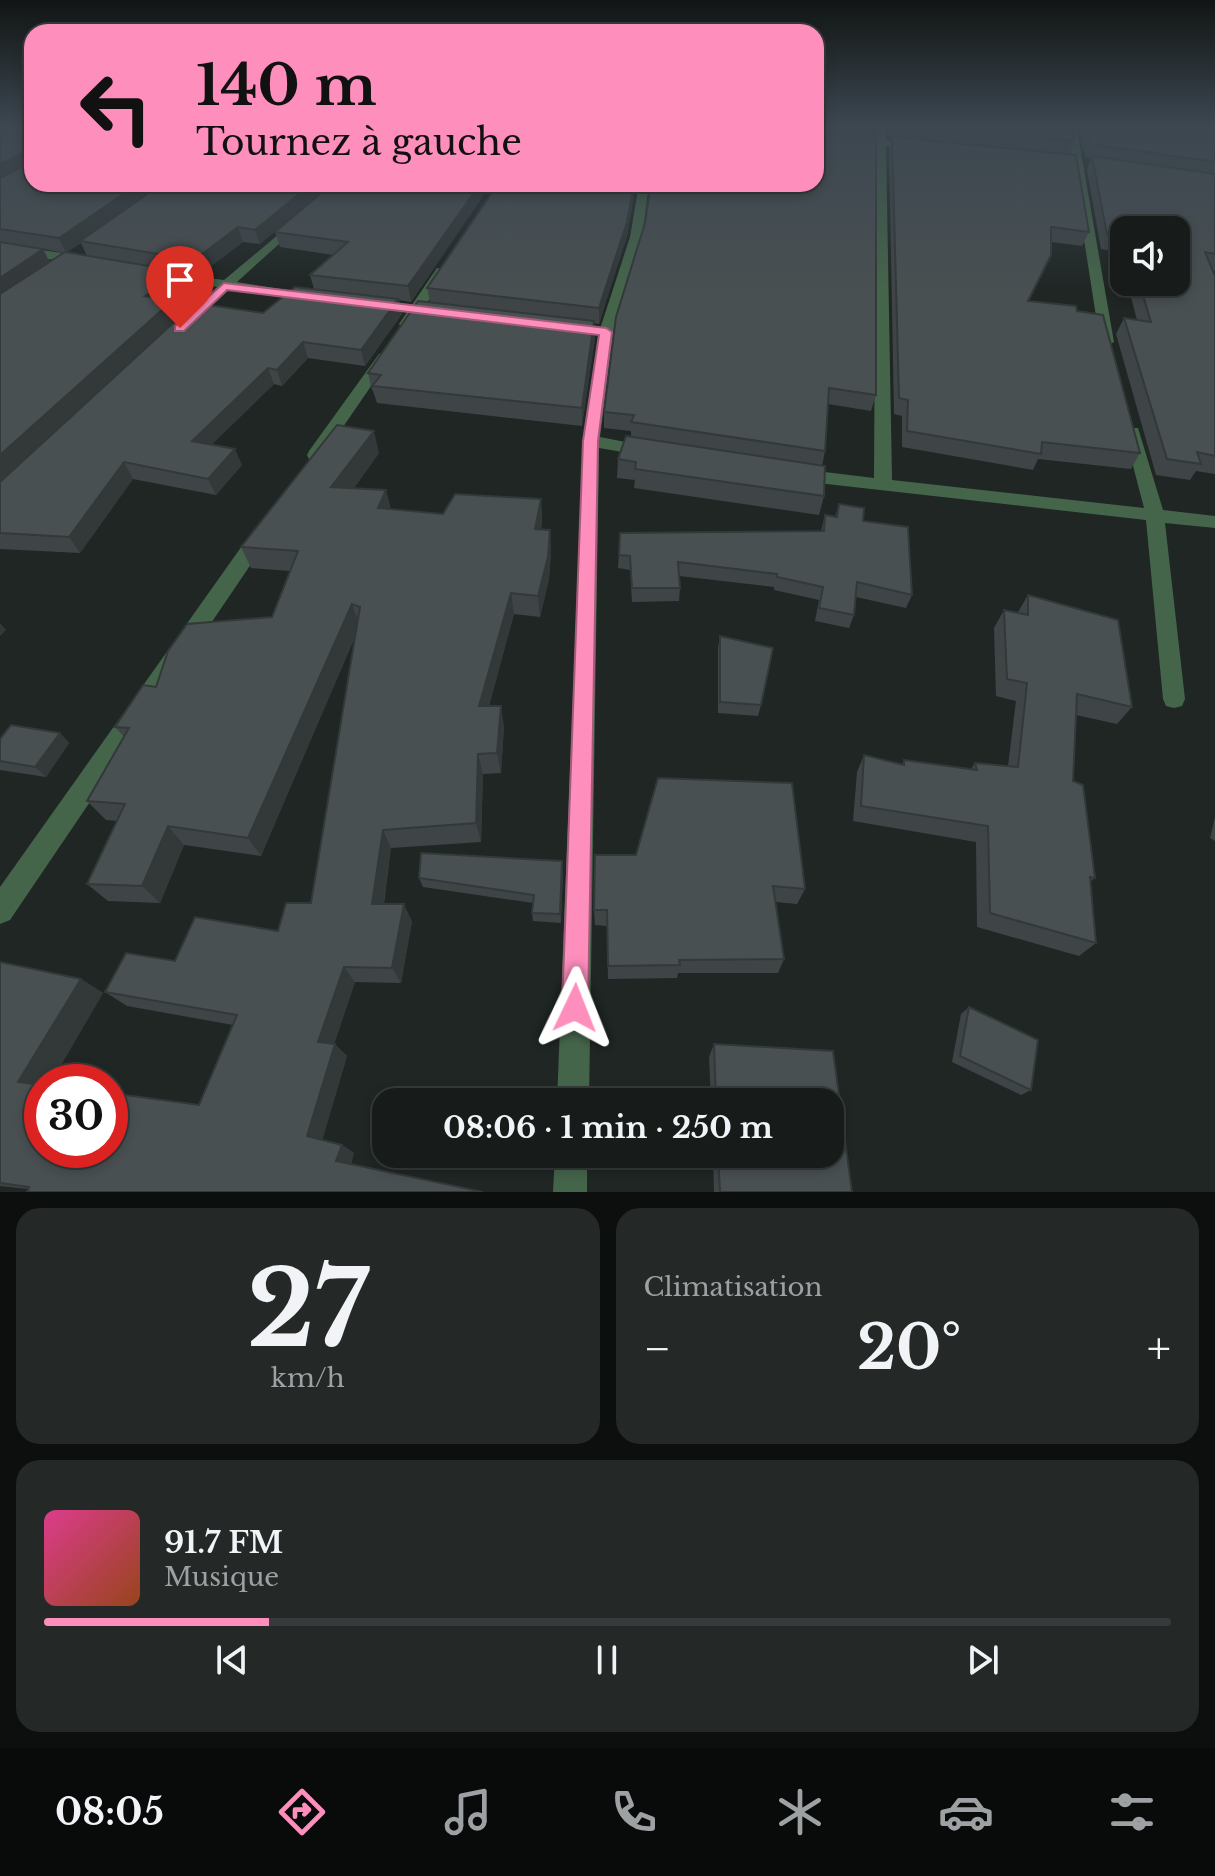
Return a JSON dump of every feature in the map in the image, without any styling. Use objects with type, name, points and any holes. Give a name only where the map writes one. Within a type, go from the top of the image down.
[{"type":"street","points":[[883,180],[883,486]]},
{"type":"street","points":[[1079,180],[1110,351]]},
{"type":"street","points":[[573,1088],[591,441],[598,331],[636,237],[643,192]]},
{"type":"street","points":[[180,328],[306,215]]},
{"type":"street","points":[[0,248],[67,262],[103,264]]},
{"type":"street","points":[[67,262],[86,249]]},
{"type":"street","points":[[308,465],[449,260]]},
{"type":"street","points":[[149,272],[327,300]]},
{"type":"street","points":[[1126,411],[1155,515],[1174,699]]},
{"type":"street","points":[[591,441],[666,454]]},
{"type":"street","points":[[788,473],[1215,522]]},
{"type":"street","points":[[0,910],[272,518]]},
{"type":"street","points":[[570,1192],[571,1168]]},
{"type":"building","points":[[0,180],[24,180],[24,192],[126,192],[59,238],[0,229]]},
{"type":"building","points":[[824,180],[876,180],[876,395],[829,388],[825,451],[631,422],[634,415],[604,412],[616,317],[645,223],[650,192],[824,192]]},
{"type":"building","points":[[893,180],[1080,180],[1089,232],[1051,227],[1051,255],[1028,301],[1076,306],[1077,311],[1103,315],[1140,453],[1042,442],[1041,454],[907,431],[908,400],[899,398]]},
{"type":"building","points":[[1097,180],[1215,180],[1215,254],[1205,252],[1215,276],[1215,456],[1197,452],[1201,464],[1167,459],[1124,318],[1151,322],[1143,296],[1190,296],[1190,216],[1110,216],[1110,235],[1107,234]]},
{"type":"building","points":[[150,192],[301,192],[255,230],[238,227],[194,260],[80,241]]},
{"type":"building","points":[[322,192],[474,192],[408,286],[310,275],[348,242],[275,232]]},
{"type":"building","points":[[493,192],[633,192],[627,222],[599,308],[427,288]]},
{"type":"building","points":[[0,242],[43,249],[0,278]]},
{"type":"building","points":[[65,252],[179,271],[145,296],[173,300],[0,455],[0,294]]},
{"type":"building","points":[[295,287],[398,299],[361,350],[303,342],[277,370],[268,368],[192,441],[235,449],[208,479],[124,462],[69,537],[0,533],[0,482],[195,303],[263,313]]},
{"type":"building","points":[[418,301],[594,321],[582,408],[372,386],[381,375],[368,373]]},
{"type":"building","points":[[337,425],[374,431],[331,487],[386,490],[378,508],[443,514],[455,494],[541,499],[535,529],[550,530],[548,557],[538,596],[511,593],[479,706],[501,706],[497,753],[478,754],[476,823],[383,830],[372,904],[404,904],[392,968],[344,967],[318,1042],[335,1044],[307,1136],[342,1145],[336,1161],[483,1192],[27,1192],[29,1187],[0,1183],[0,962],[81,979],[29,1064],[24,1064],[24,1072],[18,1082],[24,1083],[24,1168],[128,1168],[128,1095],[199,1105],[237,1015],[105,992],[126,953],[175,961],[195,917],[278,931],[286,903],[311,903],[360,607],[352,604],[248,838],[168,826],[142,886],[87,884],[125,804],[87,801],[129,728],[115,727],[143,685],[156,687],[168,651],[187,624],[272,617],[298,551],[241,547]]},
{"type":"building","points":[[626,436],[825,466],[824,496],[635,469],[636,462],[618,459]]},
{"type":"building","points":[[839,504],[864,508],[863,521],[908,527],[912,595],[857,582],[854,615],[819,608],[823,587],[777,577],[777,574],[678,562],[680,588],[632,588],[630,556],[619,555],[620,533],[824,531],[825,515],[837,517]]},
{"type":"building","points":[[1028,595],[1118,620],[1132,707],[1077,694],[1073,781],[1083,785],[1095,878],[1090,877],[1096,943],[990,913],[988,826],[861,806],[864,755],[904,765],[904,760],[977,770],[975,763],[1018,767],[1027,683],[1007,679],[1004,610],[1028,615]]},
{"type":"building","points":[[720,636],[773,648],[761,705],[720,702]]},
{"type":"building","points":[[11,725],[60,733],[35,767],[0,761],[0,739]]},
{"type":"building","points":[[658,778],[792,783],[805,889],[773,886],[784,959],[679,960],[680,965],[608,966],[607,910],[594,910],[595,855],[636,855]]},
{"type":"building","points":[[421,853],[562,861],[560,914],[532,913],[534,895],[419,878]]},
{"type":"building","points":[[969,1007],[1038,1040],[1031,1090],[960,1056]]},
{"type":"building","points":[[714,1044],[833,1051],[838,1088],[716,1088]]},
{"type":"building","points":[[844,1133],[852,1192],[720,1192],[719,1168],[844,1168]]},
{"type":"route","points":[[180,328],[224,286],[606,332],[591,441],[575,1008]]}]
